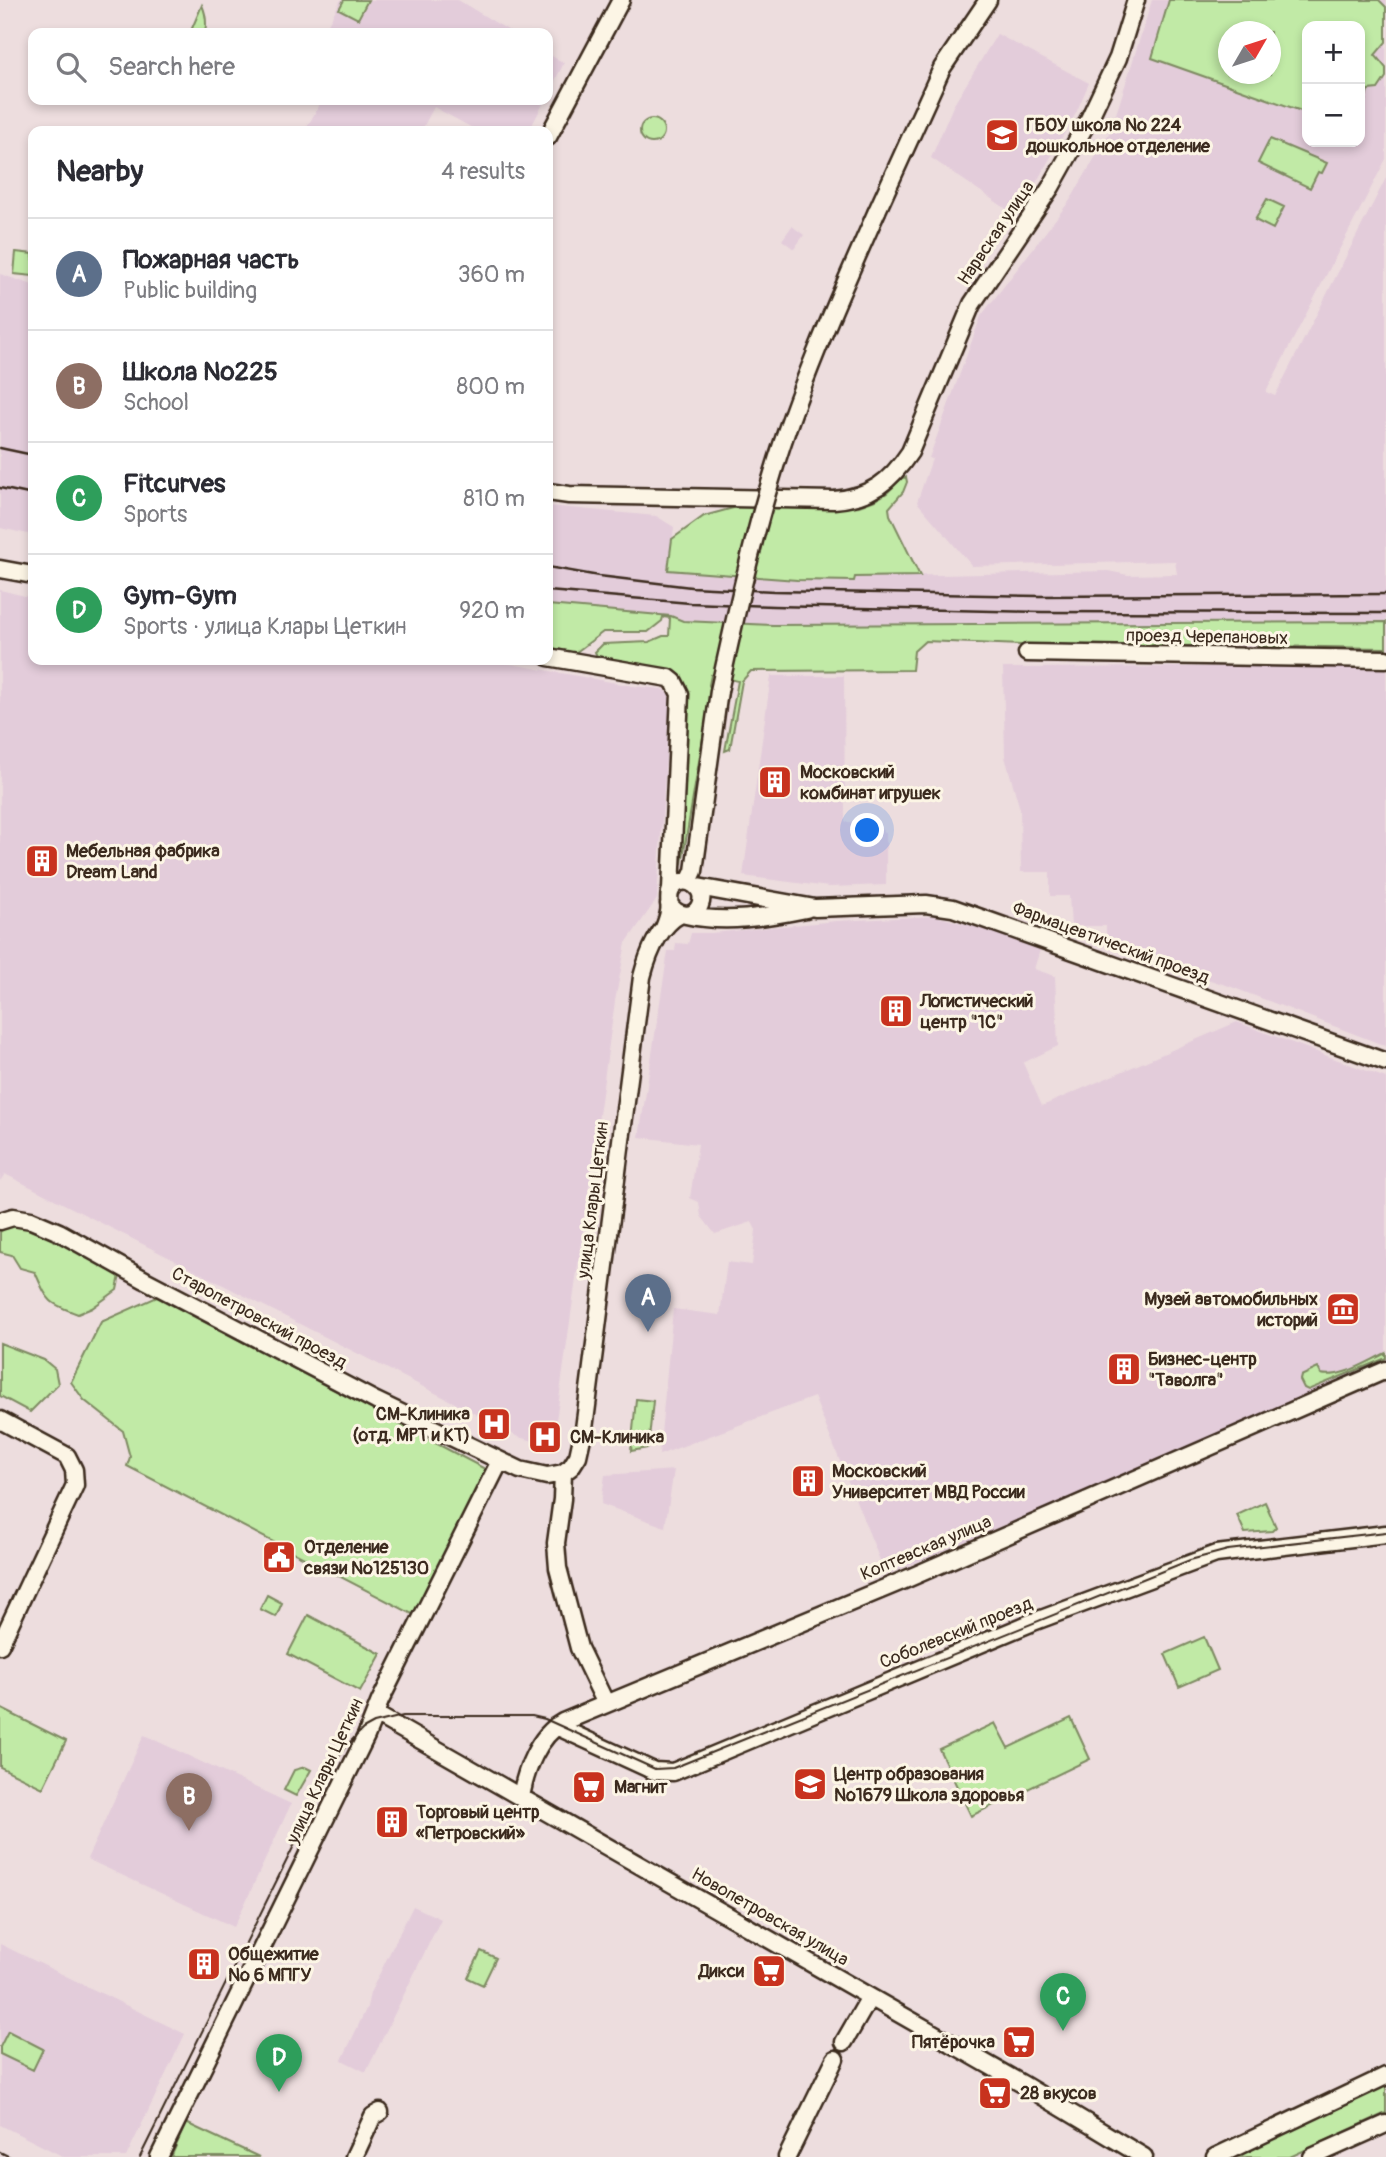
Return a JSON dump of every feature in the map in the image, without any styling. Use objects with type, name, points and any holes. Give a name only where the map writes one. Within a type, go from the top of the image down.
[{"type":"street","points":[[553,128],[621,0]]},
{"type":"street","points":[[677,906],[696,911],[702,897],[694,885],[694,871],[719,691],[743,582],[776,462],[795,406],[827,323],[942,68],[988,0]]},
{"type":"street","name":"Нарвская улица","points":[[553,493],[791,500],[853,499],[880,485],[910,452],[972,304],[1051,187],[1089,119],[1118,58],[1136,0]]},
{"type":"street","points":[[0,569],[28,574]]},
{"type":"street","name":"проезд Черепановых","points":[[1027,653],[1386,659]]},
{"type":"street","points":[[553,658],[669,678],[680,694],[677,906]]},
{"type":"street","points":[[677,906],[679,883],[694,885]]},
{"type":"street","name":"Фармацевтический проезд","points":[[694,885],[815,908]]},
{"type":"street","name":"Фармацевтический проезд","points":[[652,946],[679,927],[708,920],[745,918],[815,908],[926,904],[953,908],[1386,1062]]},
{"type":"street","name":"Фармацевтический проезд","points":[[677,906],[708,920]]},
{"type":"street","name":"улица Клары Цеткин","points":[[606,1704],[579,1648],[558,1568],[556,1543],[563,1473],[576,1462],[584,1429],[642,977],[652,946],[663,930],[669,913],[677,906]]},
{"type":"street","name":"Старопетровский проезд","points":[[0,1221],[13,1217],[31,1220],[59,1232],[376,1401],[500,1461]]},
{"type":"street","name":"Коптевская улица","points":[[555,1726],[894,1584],[1386,1370]]},
{"type":"street","points":[[0,1420],[67,1457],[74,1470],[75,1485],[0,1645]]},
{"type":"street","points":[[500,1461],[534,1475],[563,1473]]},
{"type":"street","name":"улица Клары Цеткин","points":[[159,2157],[366,1736],[380,1700],[500,1461]]},
{"type":"street","name":"Соболевский проезд","points":[[555,1726],[654,1771],[673,1772],[1033,1622],[1216,1555],[1386,1534]]},
{"type":"street","name":"Новопетровская улица","points":[[375,1714],[1066,2109],[1144,2157]]},
{"type":"street","points":[[520,1798],[523,1783],[539,1746],[555,1726]]},
{"type":"street","points":[[844,2042],[870,1997]]},
{"type":"street","points":[[788,2157],[835,2059]]},
{"type":"street","points":[[1215,2157],[1386,2076]]},
{"type":"street","points":[[354,2157],[373,2116],[380,2112]]},
{"type":"street","points":[[1312,2157],[1386,2124]]},
{"type":"shaded area","points":[[341,0],[458,0],[505,28],[326,28]]},
{"type":"shaded area","points":[[1152,0],[1386,0],[1386,159],[1266,392],[1275,396],[1386,178],[1386,622],[773,625],[683,621],[671,616],[553,605],[553,506],[656,516],[674,527],[669,570],[797,580],[854,581],[854,577],[1108,571],[1128,575],[1177,574],[1175,561],[972,566],[917,502],[932,459],[929,458],[981,316],[1071,199],[1111,130]]},
{"type":"shaded area","name":"ГБОУ школа № 224 дошкольное отделение","points":[[997,34],[1089,83],[1076,113],[1017,216],[931,158],[953,106]]},
{"type":"shaded area","points":[[553,57],[564,63],[553,84]]},
{"type":"shaded area","points":[[319,105],[542,105],[532,126],[469,126],[434,107],[424,126],[308,126]]},
{"type":"shaded area","points":[[792,226],[804,235],[794,249],[782,240]]},
{"type":"shaded area","points":[[0,274],[28,283],[28,534],[0,528]]},
{"type":"shaded area","points":[[0,590],[28,597],[28,665],[517,665],[662,689],[670,695],[657,899],[626,943],[615,1001],[553,1434],[538,1442],[518,1437],[5,1174],[0,1181]]},
{"type":"shaded area","points":[[1386,666],[1386,1046],[1229,986],[1106,947],[1106,926],[1071,926],[1069,896],[1050,896],[1050,872],[1021,872],[1020,809],[1005,757],[1003,668]]},
{"type":"shaded area","points":[[771,676],[844,676],[845,822],[873,823],[886,833],[886,885],[829,887],[743,876]]},
{"type":"shaded area","points":[[936,916],[983,929],[1040,950],[1034,969],[1055,976],[1058,1046],[1023,1063],[1042,1106],[1237,1022],[1386,1078],[1386,1364],[886,1575],[814,1397],[659,1455],[673,1309],[720,1315],[727,1262],[752,1265],[756,1230],[752,1222],[715,1234],[701,1216],[699,1202],[690,1198],[698,1144],[639,1137],[668,951],[675,951],[676,943],[688,944],[691,933]]},
{"type":"shaded area","points":[[674,1470],[665,1527],[601,1504],[605,1475]]},
{"type":"shaded area","points":[[144,1735],[291,1804],[234,1927],[87,1859]]},
{"type":"shaded area","points":[[413,1906],[441,1919],[366,2072],[342,2060],[367,2007],[370,1993]]},
{"type":"shaded area","points":[[0,1944],[185,2034],[126,2157],[64,2157],[0,2125]]},
{"type":"green space","points":[[344,0],[368,0],[358,19],[339,9]]},
{"type":"green space","points":[[1169,0],[1379,0],[1386,7],[1386,42],[1375,55],[1386,68],[1386,77],[1378,89],[1368,90],[1365,101],[1365,21],[1302,21],[1302,111],[1225,84],[1281,84],[1281,21],[1218,21],[1218,81],[1152,58]]},
{"type":"green space","points":[[202,5],[206,28],[192,28]]},
{"type":"green space","points":[[652,119],[661,122],[664,131],[661,140],[652,143],[643,140],[640,131],[643,122]]},
{"type":"green space","points":[[1270,139],[1327,163],[1322,173],[1318,172],[1310,188],[1258,163]]},
{"type":"green space","points":[[1267,199],[1284,207],[1273,229],[1255,220]]},
{"type":"green space","points":[[16,252],[28,253],[28,275],[14,274]]},
{"type":"green space","points":[[906,477],[903,492],[889,508],[920,576],[855,577],[854,581],[797,580],[668,570],[672,539],[704,516],[744,505],[837,508],[859,506],[887,493]]},
{"type":"green space","points":[[553,605],[671,616],[683,621],[773,625],[1386,622],[1386,648],[1258,646],[1258,637],[1208,637],[1205,646],[1022,645],[925,641],[914,651],[912,670],[751,671],[742,681],[730,749],[725,751],[738,681],[711,675],[711,690],[680,866],[687,689],[684,682],[671,671],[597,656],[595,652],[603,644],[649,642],[669,636],[670,618],[663,617],[662,621],[648,632],[603,632],[575,653],[553,648]]},
{"type":"green space","points":[[22,1225],[37,1229],[120,1275],[117,1290],[92,1308],[78,1314],[54,1304],[46,1295],[35,1272],[20,1268],[12,1255],[0,1252],[0,1232],[7,1227]]},
{"type":"green space","points":[[157,1297],[487,1470],[414,1615],[127,1466],[130,1457],[123,1431],[84,1400],[71,1382],[101,1322]]},
{"type":"green space","points":[[0,1343],[44,1360],[55,1369],[58,1384],[30,1412],[0,1396]]},
{"type":"green space","points":[[1386,1353],[1386,1358],[1308,1390],[1300,1380],[1301,1376],[1318,1368],[1321,1374],[1337,1374]]},
{"type":"green space","points":[[636,1399],[653,1401],[648,1448],[631,1451]]},
{"type":"green space","points":[[1265,1502],[1276,1527],[1272,1531],[1245,1533],[1237,1515]]},
{"type":"green space","points":[[267,1595],[282,1603],[276,1617],[260,1609]]},
{"type":"green space","points":[[308,1615],[381,1654],[360,1692],[288,1654]]},
{"type":"green space","points":[[1204,1637],[1218,1670],[1179,1687],[1165,1654]]},
{"type":"green space","points":[[0,1708],[66,1741],[43,1788],[0,1767]]},
{"type":"green space","points":[[1071,1718],[1090,1759],[971,1816],[939,1749],[995,1723],[1008,1748]]},
{"type":"green space","points":[[305,1767],[311,1770],[296,1796],[284,1790],[294,1770]]},
{"type":"green space","points":[[481,1951],[496,1958],[483,1985],[468,1978]]},
{"type":"green space","points":[[8,2031],[43,2049],[33,2070],[0,2054],[0,2047]]},
{"type":"green space","points":[[1386,2081],[1386,2113],[1290,2157],[1226,2157]]},
{"type":"green space","points":[[186,2123],[259,2157],[171,2157]]},
{"type":"tram line","points":[[140,2157],[343,1749],[363,1729],[374,1723],[403,1716],[532,1716],[545,1719],[655,1769],[673,1768],[1190,1560],[1228,1550],[1386,1532]]},
{"type":"tram line","points":[[0,2152],[10,2157]]},
{"type":"railway","points":[[0,448],[28,454]]},
{"type":"railway","points":[[0,488],[28,494]]},
{"type":"railway","points":[[553,568],[691,587],[774,591],[1040,596],[1386,594]]},
{"type":"railway","points":[[553,591],[690,603],[773,606],[1042,612],[1386,613]]},
{"type":"place","name":"ГБОУ школа № 224 дошкольное отделение","points":[[1002,135]]},
{"type":"place","name":"Московский комбинат игрушек","points":[[775,782]]},
{"type":"place","name":"Мебельная фабрика Dream Land","points":[[42,861]]},
{"type":"place","name":"Логистический центр \"1С\"","points":[[896,1011]]},
{"type":"place","name":"Музей автомобильных историй","points":[[1343,1309]]},
{"type":"place","name":"Пожарная часть","points":[[648,1332]]},
{"type":"place","name":"Бизнес-центр \"Таволга\"","points":[[1124,1369]]},
{"type":"place","name":"СМ-Клиника (отд. МРТ и КТ)","points":[[494,1424]]},
{"type":"place","name":"СМ-Клиника","points":[[545,1437]]},
{"type":"place","name":"Московский Университет МВД России","points":[[808,1481]]},
{"type":"place","name":"Отделение связи №125130","points":[[279,1557]]},
{"type":"place","name":"Центр образования №1679 Школа здоровья","points":[[810,1784]]},
{"type":"place","name":"Магнит","points":[[589,1787]]},
{"type":"place","name":"Торговый центр «Петровский»","points":[[392,1822]]},
{"type":"place","name":"Школа №225","points":[[189,1831]]},
{"type":"place","name":"Общежитие № 6 МПГУ","points":[[204,1964]]},
{"type":"place","name":"Дикси","points":[[769,1971]]},
{"type":"place","name":"Fitcurves","points":[[1063,2031]]},
{"type":"place","name":"Пятёрочка","points":[[1019,2042]]},
{"type":"place","name":"Gym-Gym","points":[[279,2092]]},
{"type":"place","name":"28 вкусов","points":[[995,2093]]}]
